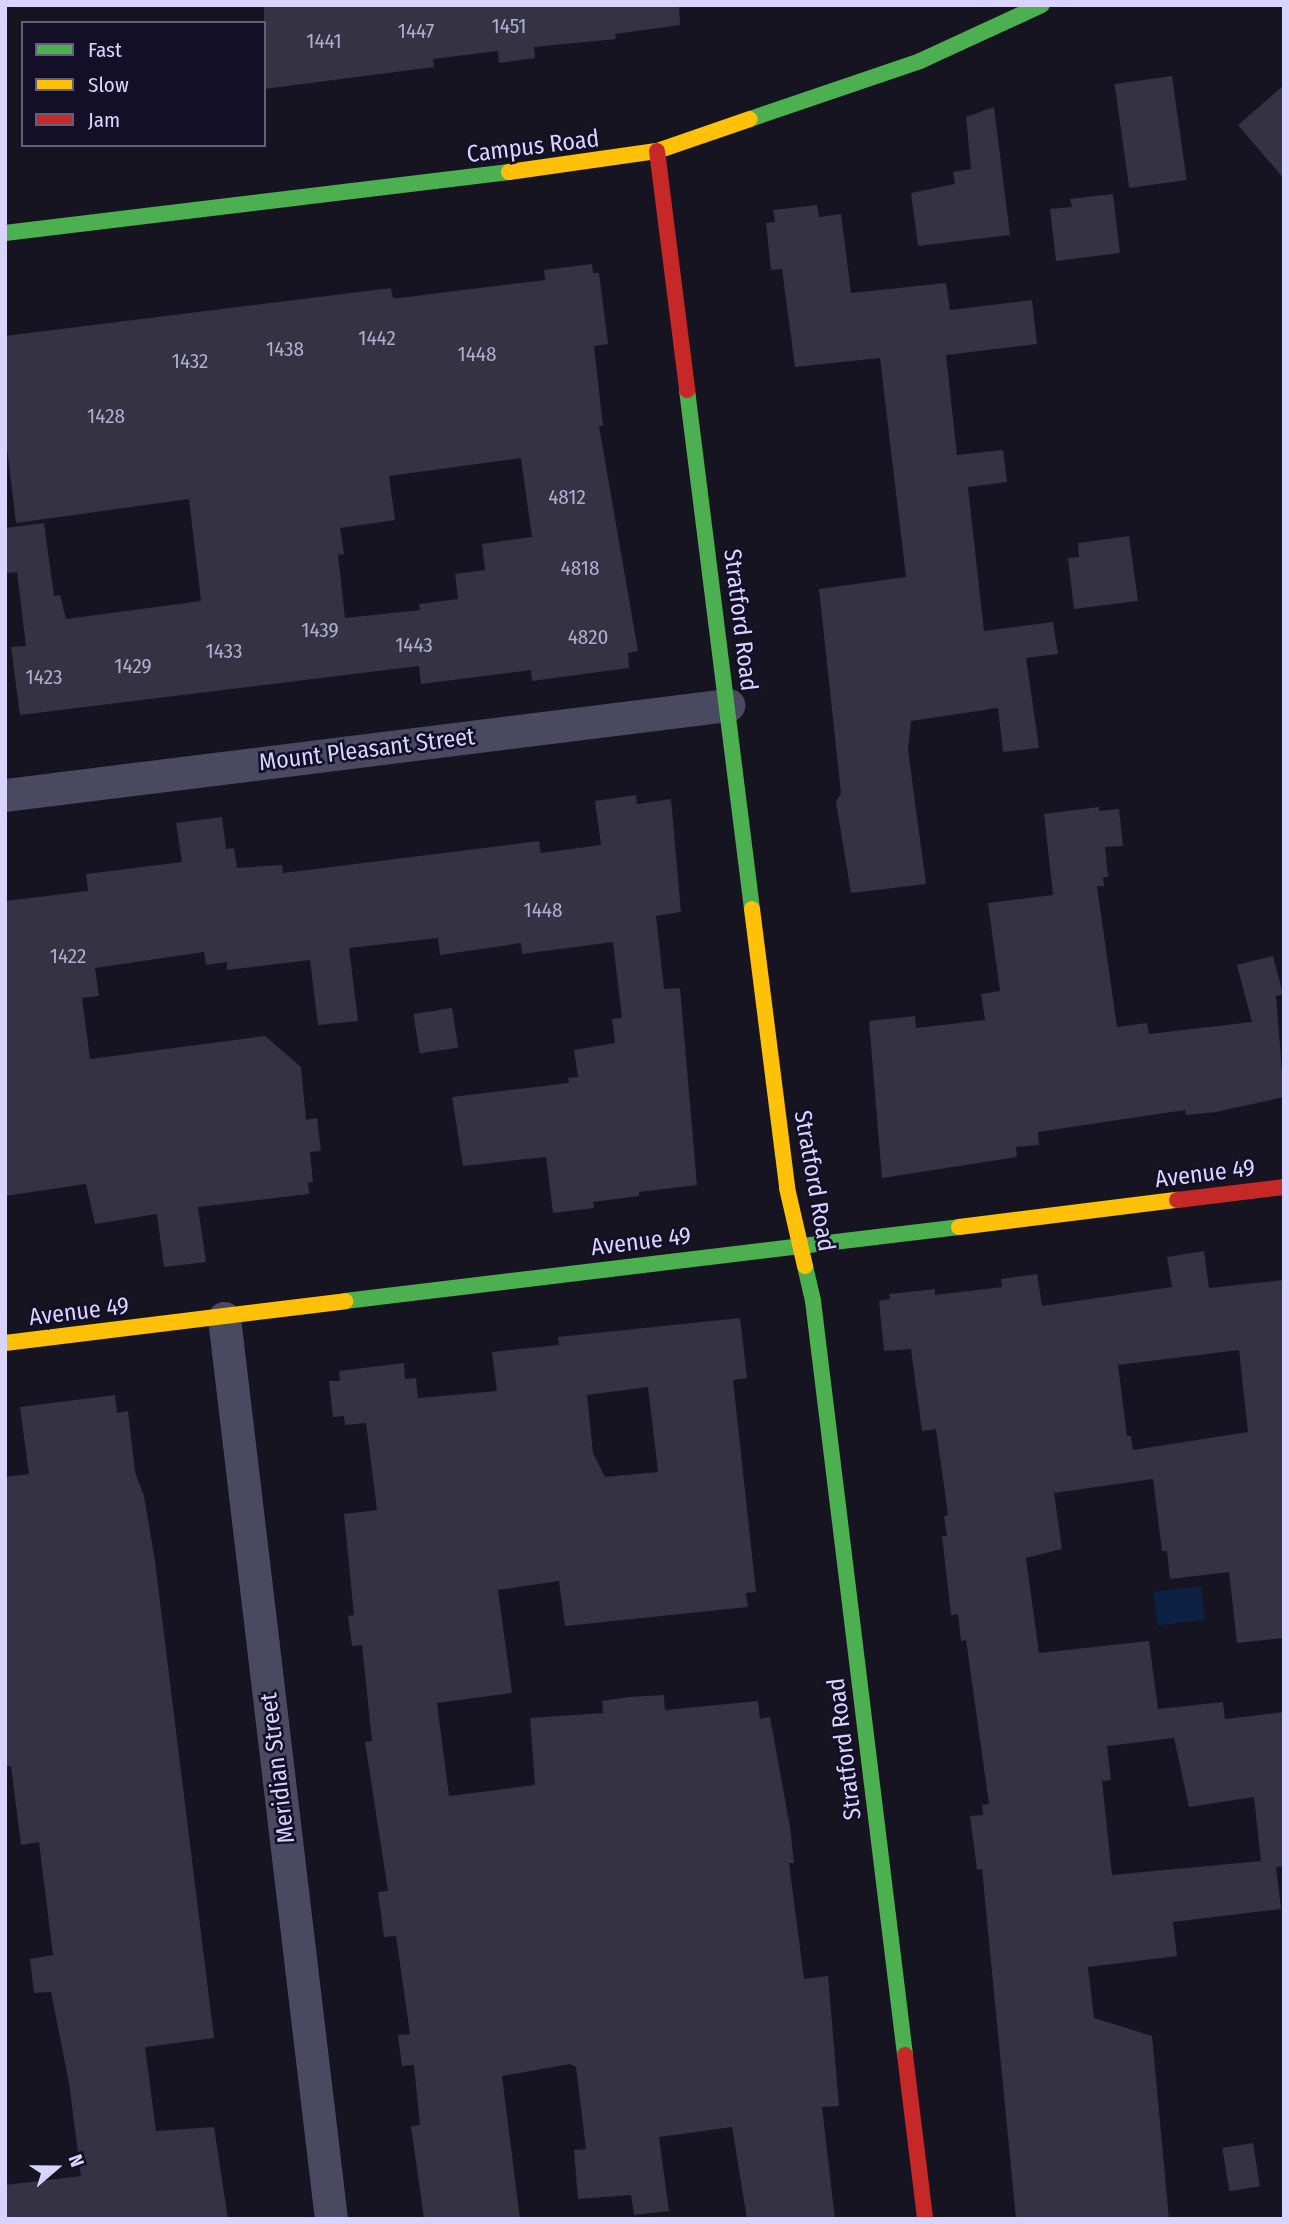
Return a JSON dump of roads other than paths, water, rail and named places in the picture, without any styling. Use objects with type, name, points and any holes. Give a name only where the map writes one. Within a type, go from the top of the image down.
[{"type":"street","name":"Campus Road","points":[[5,233],[604,162],[657,151],[920,61],[1042,5]]},
{"type":"street","name":"Stratford Road","points":[[657,151],[729,705],[787,1188],[813,1301],[925,2219]]},
{"type":"street","name":"Mount Pleasant Street","points":[[5,796],[729,705]]},
{"type":"street","name":"Avenue 49","points":[[5,1343],[1284,1187]]},
{"type":"street","name":"Meridian Street","points":[[224,1318],[331,2219]]},
{"type":"water","points":[[1201,1586],[1205,1620],[1158,1626],[1153,1592]]}]
